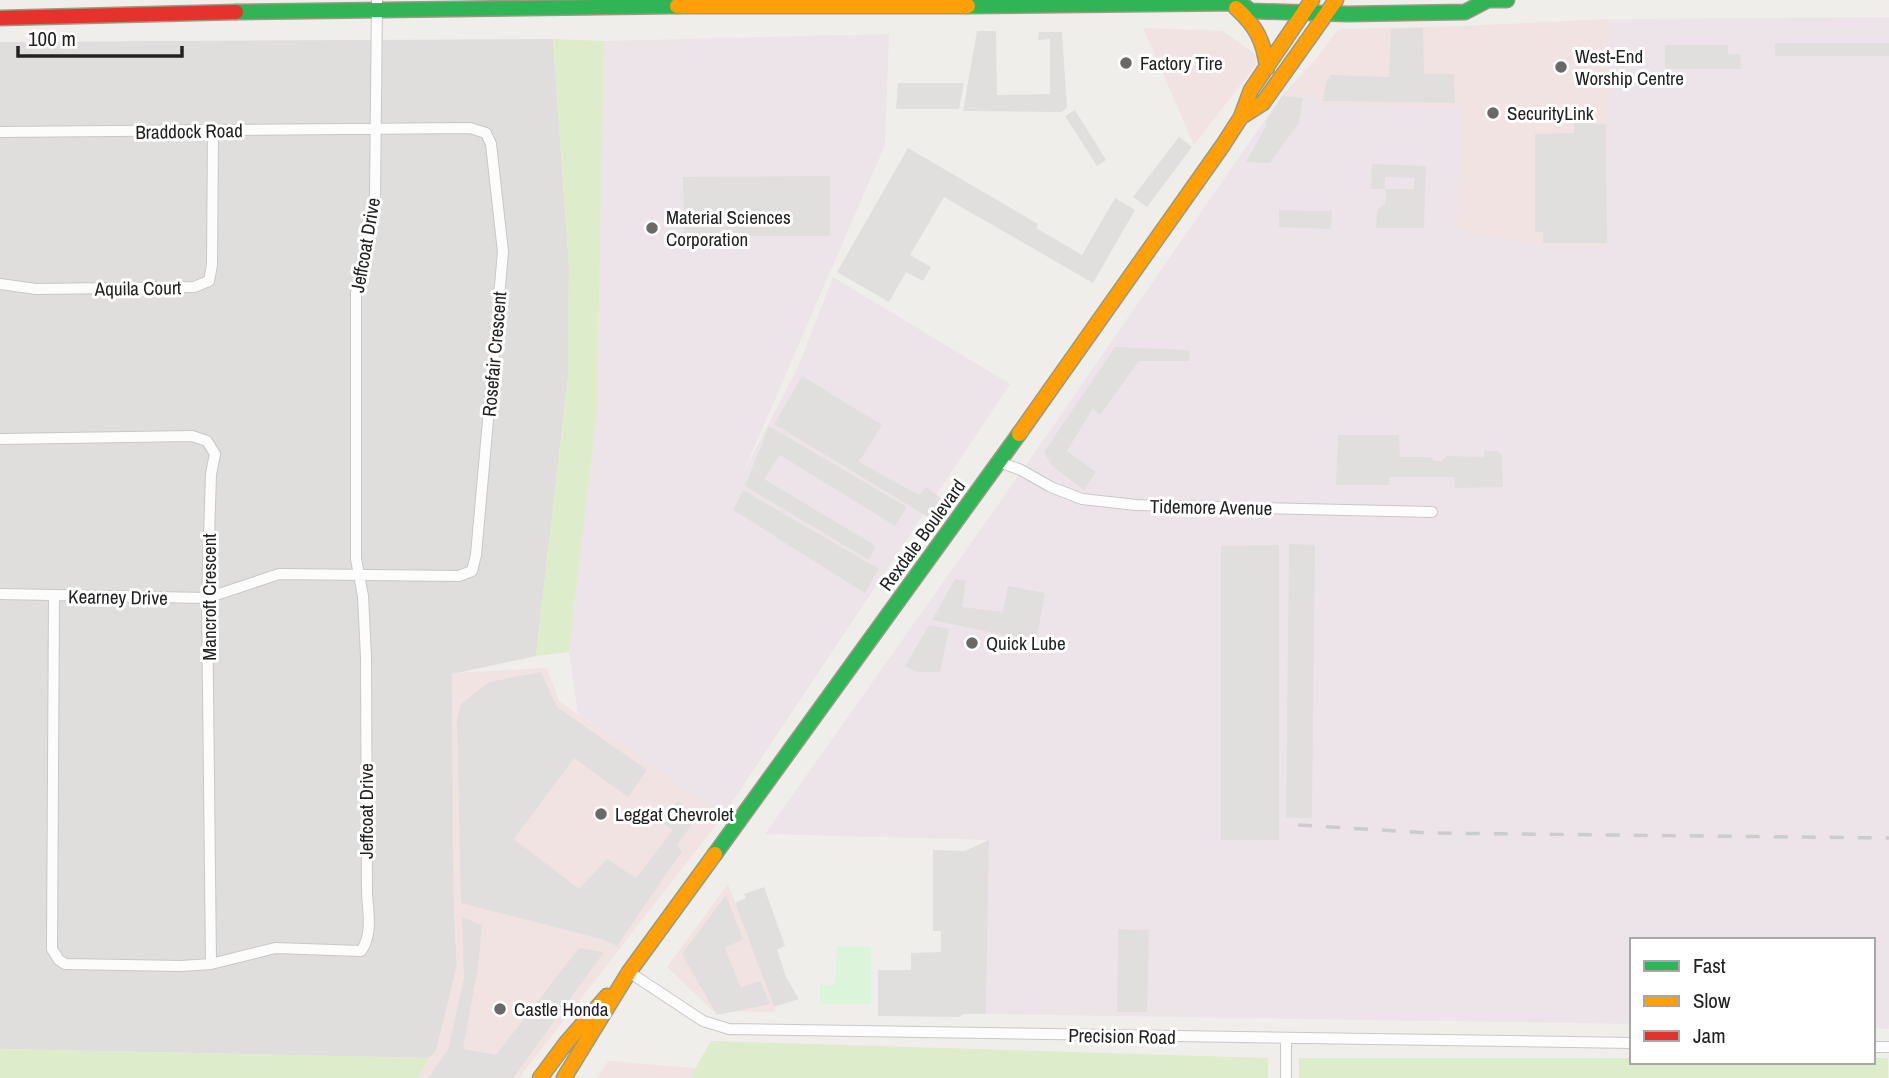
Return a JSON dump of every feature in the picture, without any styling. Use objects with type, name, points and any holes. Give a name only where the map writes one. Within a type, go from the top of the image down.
[{"type":"main road","name":"Rexdale Boulevard","points":[[564,1078],[629,972],[999,462],[1241,117],[1251,90],[1312,0]]},
{"type":"main road","name":"Rexdale Boulevard","points":[[1241,117],[1263,103],[1336,0]]},
{"type":"main road","points":[[0,18],[377,5],[783,2],[1089,6],[1237,2],[1251,11],[1465,12],[1485,0],[1507,0]]},
{"type":"main road","points":[[1237,2],[1261,34],[1267,68]]},
{"type":"main road","name":"Rexdale Boulevard","points":[[540,1078],[566,1043],[629,972]]},
{"type":"street","name":"Jeffcoat Drive","points":[[54,597],[52,949],[59,960],[65,964],[181,967],[211,964],[275,948],[361,951],[368,941],[366,657],[363,596],[356,559],[356,293],[375,196],[377,5]]},
{"type":"street","name":"Rosefair Crescent","points":[[359,574],[459,576],[472,571],[476,555],[503,252],[491,144],[486,133],[470,128],[377,129]]},
{"type":"street","name":"Braddock Road","points":[[0,132],[377,129]]},
{"type":"street","name":"Aquila Court","points":[[0,284],[36,289],[194,287],[209,281],[212,265],[213,130]]},
{"type":"street","name":"Mancroft Crescent","points":[[0,439],[192,436],[208,441],[215,454],[211,474],[207,598],[211,964]]},
{"type":"street","name":"Tidemore Avenue","points":[[999,462],[1082,499],[1136,505],[1432,512]]},
{"type":"street","name":"Kearney Drive","points":[[0,594],[207,598],[279,574],[359,574]]},
{"type":"street","name":"Precision Road","points":[[629,972],[703,1021],[729,1029],[1630,1043]]},
{"type":"street","points":[[1286,1038],[1286,1078]]},
{"type":"shaded area","points":[[1889,17],[1889,1029],[1875,1028],[1875,938],[1630,938],[1630,1024],[986,1014],[989,840],[765,834],[1026,465],[1282,95],[1321,95],[1319,104],[1459,107],[1458,229],[1534,245],[1606,246],[1610,19]]},
{"type":"shaded area","points":[[1610,19],[1607,246],[1534,245],[1458,229],[1458,107],[1318,104],[1321,95],[1282,95],[1341,29]]},
{"type":"shaded area","points":[[1143,28],[1223,31],[1255,54],[1256,65],[1194,145]]},
{"type":"shaded area","points":[[1423,28],[1424,74],[1454,74],[1455,103],[1323,101],[1326,83],[1331,75],[1389,77],[1391,29]]},
{"type":"shaded area","points":[[977,31],[996,31],[997,95],[1050,94],[1050,39],[1038,40],[1039,32],[1062,32],[1067,108],[1061,112],[963,111]]},
{"type":"shaded area","points":[[889,34],[885,145],[744,471],[798,367],[833,277],[1010,384],[723,816],[578,714],[569,652],[597,412],[604,41]]},
{"type":"shaded area","points":[[553,39],[569,266],[568,377],[536,656],[452,674],[457,966],[436,1051],[429,1058],[0,1049],[0,42]]},
{"type":"shaded area","points":[[1775,43],[1889,43],[1889,56],[1775,56]]},
{"type":"shaded area","points":[[1665,45],[1728,45],[1728,54],[1740,54],[1741,69],[1665,69]]},
{"type":"shaded area","points":[[898,83],[964,83],[959,109],[896,109]]},
{"type":"shaded area","points":[[1282,96],[1303,98],[1299,123],[1270,163],[1246,162],[1266,126],[1266,121]]},
{"type":"shaded area","points":[[1075,110],[1106,160],[1097,166],[1065,116]]},
{"type":"shaded area","points":[[1574,111],[1594,111],[1594,124],[1606,124],[1607,243],[1543,243],[1543,232],[1535,232],[1535,134],[1574,133]]},
{"type":"shaded area","points":[[1179,137],[1192,147],[1147,207],[1133,197]]},
{"type":"shaded area","points":[[908,148],[1038,224],[1036,228],[1082,255],[1115,198],[1135,210],[1093,283],[944,197],[910,255],[931,267],[923,281],[906,272],[889,302],[837,272]]},
{"type":"shaded area","points":[[1372,164],[1426,166],[1424,228],[1376,228],[1377,210],[1385,204],[1386,189],[1414,189],[1414,178],[1385,177],[1385,189],[1371,189]]},
{"type":"shaded area","points":[[830,176],[830,236],[684,236],[683,177]]},
{"type":"shaded area","points":[[1279,210],[1332,211],[1331,229],[1279,227]]},
{"type":"shaded area","points":[[1115,347],[1189,350],[1190,361],[1139,361],[1100,415],[1093,408],[1067,451],[1096,472],[1084,490],[1052,466],[1044,452]]},
{"type":"shaded area","points":[[802,376],[882,425],[859,462],[919,495],[926,487],[941,498],[928,517],[774,424]]},
{"type":"shaded area","points":[[769,426],[907,507],[895,526],[780,455],[764,479],[876,546],[869,560],[745,486]]},
{"type":"shaded area","points":[[1338,435],[1399,435],[1400,457],[1430,457],[1435,461],[1442,461],[1446,456],[1484,457],[1484,451],[1498,451],[1502,456],[1503,487],[1455,488],[1454,477],[1389,477],[1389,485],[1336,485]]},
{"type":"shaded area","points":[[743,490],[879,569],[865,593],[733,510]]},
{"type":"shaded area","points":[[1289,544],[1315,545],[1312,818],[1286,818]]},
{"type":"shaded area","points":[[1279,545],[1279,840],[1221,840],[1221,546]]},
{"type":"shaded area","points":[[955,579],[966,581],[962,607],[1003,612],[1008,586],[1045,593],[1036,642],[932,620]]},
{"type":"shaded area","points":[[929,625],[949,629],[940,672],[917,672],[905,666]]},
{"type":"shaded area","points":[[547,668],[559,701],[723,816],[519,1078],[418,1078],[436,1051],[457,966],[452,673]]},
{"type":"shaded area","points":[[541,672],[557,707],[647,770],[628,797],[574,758],[514,839],[579,889],[607,859],[636,878],[673,830],[662,822],[678,801],[697,817],[677,845],[682,851],[617,946],[602,939],[461,903],[457,720],[461,704],[489,682]]},
{"type":"shaded area","points":[[989,840],[986,1014],[963,1014],[959,1017],[878,1016],[878,970],[911,970],[911,953],[941,952],[941,931],[933,931],[933,850],[965,851]]},
{"type":"shaded area","points":[[728,884],[776,1012],[713,1011],[667,967]]},
{"type":"shaded area","points":[[764,887],[785,946],[777,950],[786,977],[799,999],[774,1007],[735,903],[746,898],[744,894]]},
{"type":"shaded area","points":[[726,895],[743,939],[725,948],[741,988],[760,981],[770,1004],[717,1015],[682,954]]},
{"type":"shaded area","points":[[462,917],[482,925],[478,967],[463,1049],[496,1055],[579,948],[604,952],[513,1078],[428,1078],[448,1050],[464,978]]},
{"type":"shaded area","points":[[1118,929],[1149,930],[1147,1012],[1117,1012]]},
{"type":"shaded area","points":[[608,1061],[696,1068],[690,1078],[597,1078]]},
{"type":"green space","points":[[553,39],[604,41],[597,412],[569,652],[536,656],[568,377],[569,266]]},
{"type":"green space","points":[[837,946],[871,947],[871,1004],[820,1004],[820,985],[835,985]]},
{"type":"green space","points":[[711,1041],[1268,1058],[1268,1078],[690,1078]]},
{"type":"green space","points":[[0,1049],[429,1058],[418,1078],[0,1078]]},
{"type":"green space","points":[[1299,1058],[1630,1058],[1630,1064],[1875,1064],[1875,1058],[1888,1058],[1888,1078],[1299,1078]]},
{"type":"railway","points":[[1298,825],[1429,833],[1889,838]]},
{"type":"traffic: fast","points":[[1484,0],[1507,0]]},
{"type":"traffic: fast","points":[[968,6],[1240,3],[1251,11],[1347,14],[1465,12],[1486,1]]},
{"type":"traffic: fast","points":[[236,12],[677,6]]},
{"type":"traffic: fast","points":[[715,854],[1019,434]]},
{"type":"traffic: slow","points":[[1019,434],[1223,145],[1241,117],[1251,90],[1312,0]]},
{"type":"traffic: slow","points":[[1241,117],[1263,103],[1336,0]]},
{"type":"traffic: slow","points":[[677,6],[968,6]]},
{"type":"traffic: slow","points":[[1236,8],[1258,35],[1267,68]]},
{"type":"traffic: slow","points":[[564,1078],[629,972],[715,854]]},
{"type":"traffic: slow","points":[[540,1078],[607,996]]},
{"type":"traffic: jam","points":[[0,18],[236,12]]},
{"type":"place","name":"Factory Tire","points":[[1126,63]]},
{"type":"place","name":"West-End Worship Centre","points":[[1561,67]]},
{"type":"place","name":"SecurityLink","points":[[1493,113]]},
{"type":"place","name":"Material Sciences Corporation","points":[[652,228]]},
{"type":"place","name":"Quick Lube","points":[[972,643]]},
{"type":"place","name":"Leggat Chevrolet","points":[[601,814]]},
{"type":"place","name":"Castle Honda","points":[[500,1009]]}]
